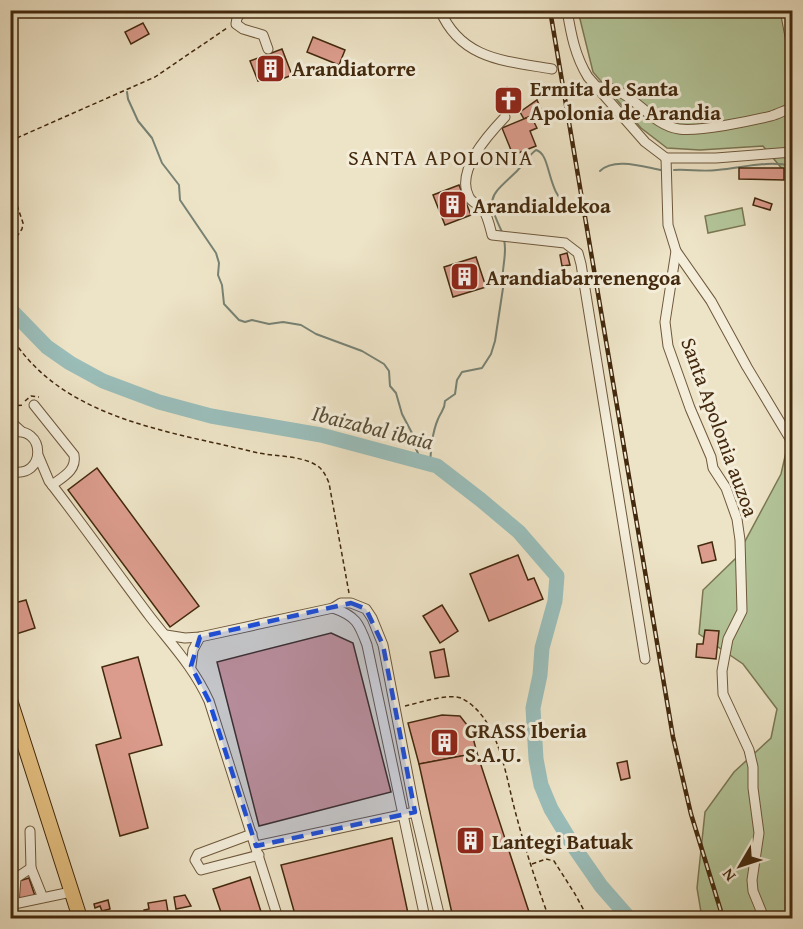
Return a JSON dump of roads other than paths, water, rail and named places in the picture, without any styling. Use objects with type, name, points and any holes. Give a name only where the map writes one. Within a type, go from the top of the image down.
[{"type":"highway","points":[[10,700],[80,918]]},
{"type":"street","points":[[243,10],[236,24],[243,29],[263,35],[268,49]]},
{"type":"street","points":[[440,10],[459,40],[487,57],[552,69]]},
{"type":"street","points":[[567,10],[572,40],[588,77],[645,142],[666,158],[716,158],[792,152]]},
{"type":"street","points":[[785,10],[792,47]]},
{"type":"street","points":[[598,87],[606,87],[624,94],[664,124],[679,129],[773,116],[792,108]]},
{"type":"street","points":[[505,117],[476,153],[465,179],[469,197],[484,212],[492,236],[565,243],[578,253],[645,659]]},
{"type":"street","name":"Santa Apolonia auzoa","points":[[666,158],[668,225],[676,251],[665,322],[668,346],[690,408],[711,457],[713,468],[726,488],[737,519],[740,540],[742,611],[728,639],[722,671],[723,694],[749,750],[753,767],[753,788],[759,833],[752,880],[753,891],[764,918]]},
{"type":"street","points":[[676,251],[711,301],[792,442]]},
{"type":"street","points":[[29,405],[74,455],[74,464],[69,473],[50,483]]},
{"type":"street","points":[[10,420],[36,442],[38,455],[50,483],[153,621],[191,666],[209,701],[278,918]]},
{"type":"street","points":[[10,433],[21,431]]},
{"type":"street","points":[[10,471],[27,470],[36,461],[38,455]]},
{"type":"street","points":[[27,470],[50,483]]},
{"type":"street","points":[[166,635],[185,638],[200,637],[333,608],[341,603],[351,603],[366,609],[383,645],[415,812],[440,918]]},
{"type":"street","points":[[333,608],[351,614],[364,636],[425,918]]},
{"type":"street","points":[[191,666],[193,650],[200,637]]},
{"type":"street","points":[[252,834],[198,854],[195,860],[201,870],[257,851],[415,812]]},
{"type":"street","points":[[30,831],[31,868],[43,898]]},
{"type":"street","points":[[31,868],[16,878],[14,904],[71,892]]},
{"type":"waterway","points":[[127,92],[138,121],[152,138],[162,163],[179,185],[180,200],[216,253],[224,304],[239,320],[301,325],[316,334],[362,351],[384,364],[389,371],[390,386],[396,393],[422,463]]},
{"type":"waterway","points":[[502,232],[493,211],[493,198],[501,186],[536,150],[545,159],[556,193],[569,206],[576,205]]},
{"type":"waterway","points":[[600,171],[606,167],[621,164],[661,170]]},
{"type":"waterway","points":[[674,170],[711,171],[764,164],[792,166]]},
{"type":"waterway","points":[[430,464],[434,430],[444,409],[445,401],[455,394],[457,380],[462,372],[482,368],[491,354],[503,288],[504,240]]},
{"type":"waterway","name":"Ibaizabal ibaia","points":[[10,309],[47,347],[103,381],[159,402],[211,416],[321,435],[437,466],[519,532],[557,576],[555,601],[542,648],[540,675],[533,708],[536,759],[541,785],[551,809],[574,847],[601,886],[629,918]]},
{"type":"railway","points":[[550,10],[673,737],[691,814],[723,918]]},
{"type":"place","name":"Arandiatorre","points":[[271,68]]},
{"type":"place","name":"Ermita de Santa Apolonia de Arandia","points":[[509,100]]},
{"type":"place","name":"Arandialdekoa","points":[[452,205]]},
{"type":"place","name":"Arandiabarrenengoa","points":[[465,277]]},
{"type":"place","name":"GRASS Iberia S.A.U.","points":[[444,742]]},
{"type":"place","name":"Lantegi Batuak","points":[[471,841]]},
{"type":"district","name":"SANTA APOLONIA","points":[[441,157]]}]
